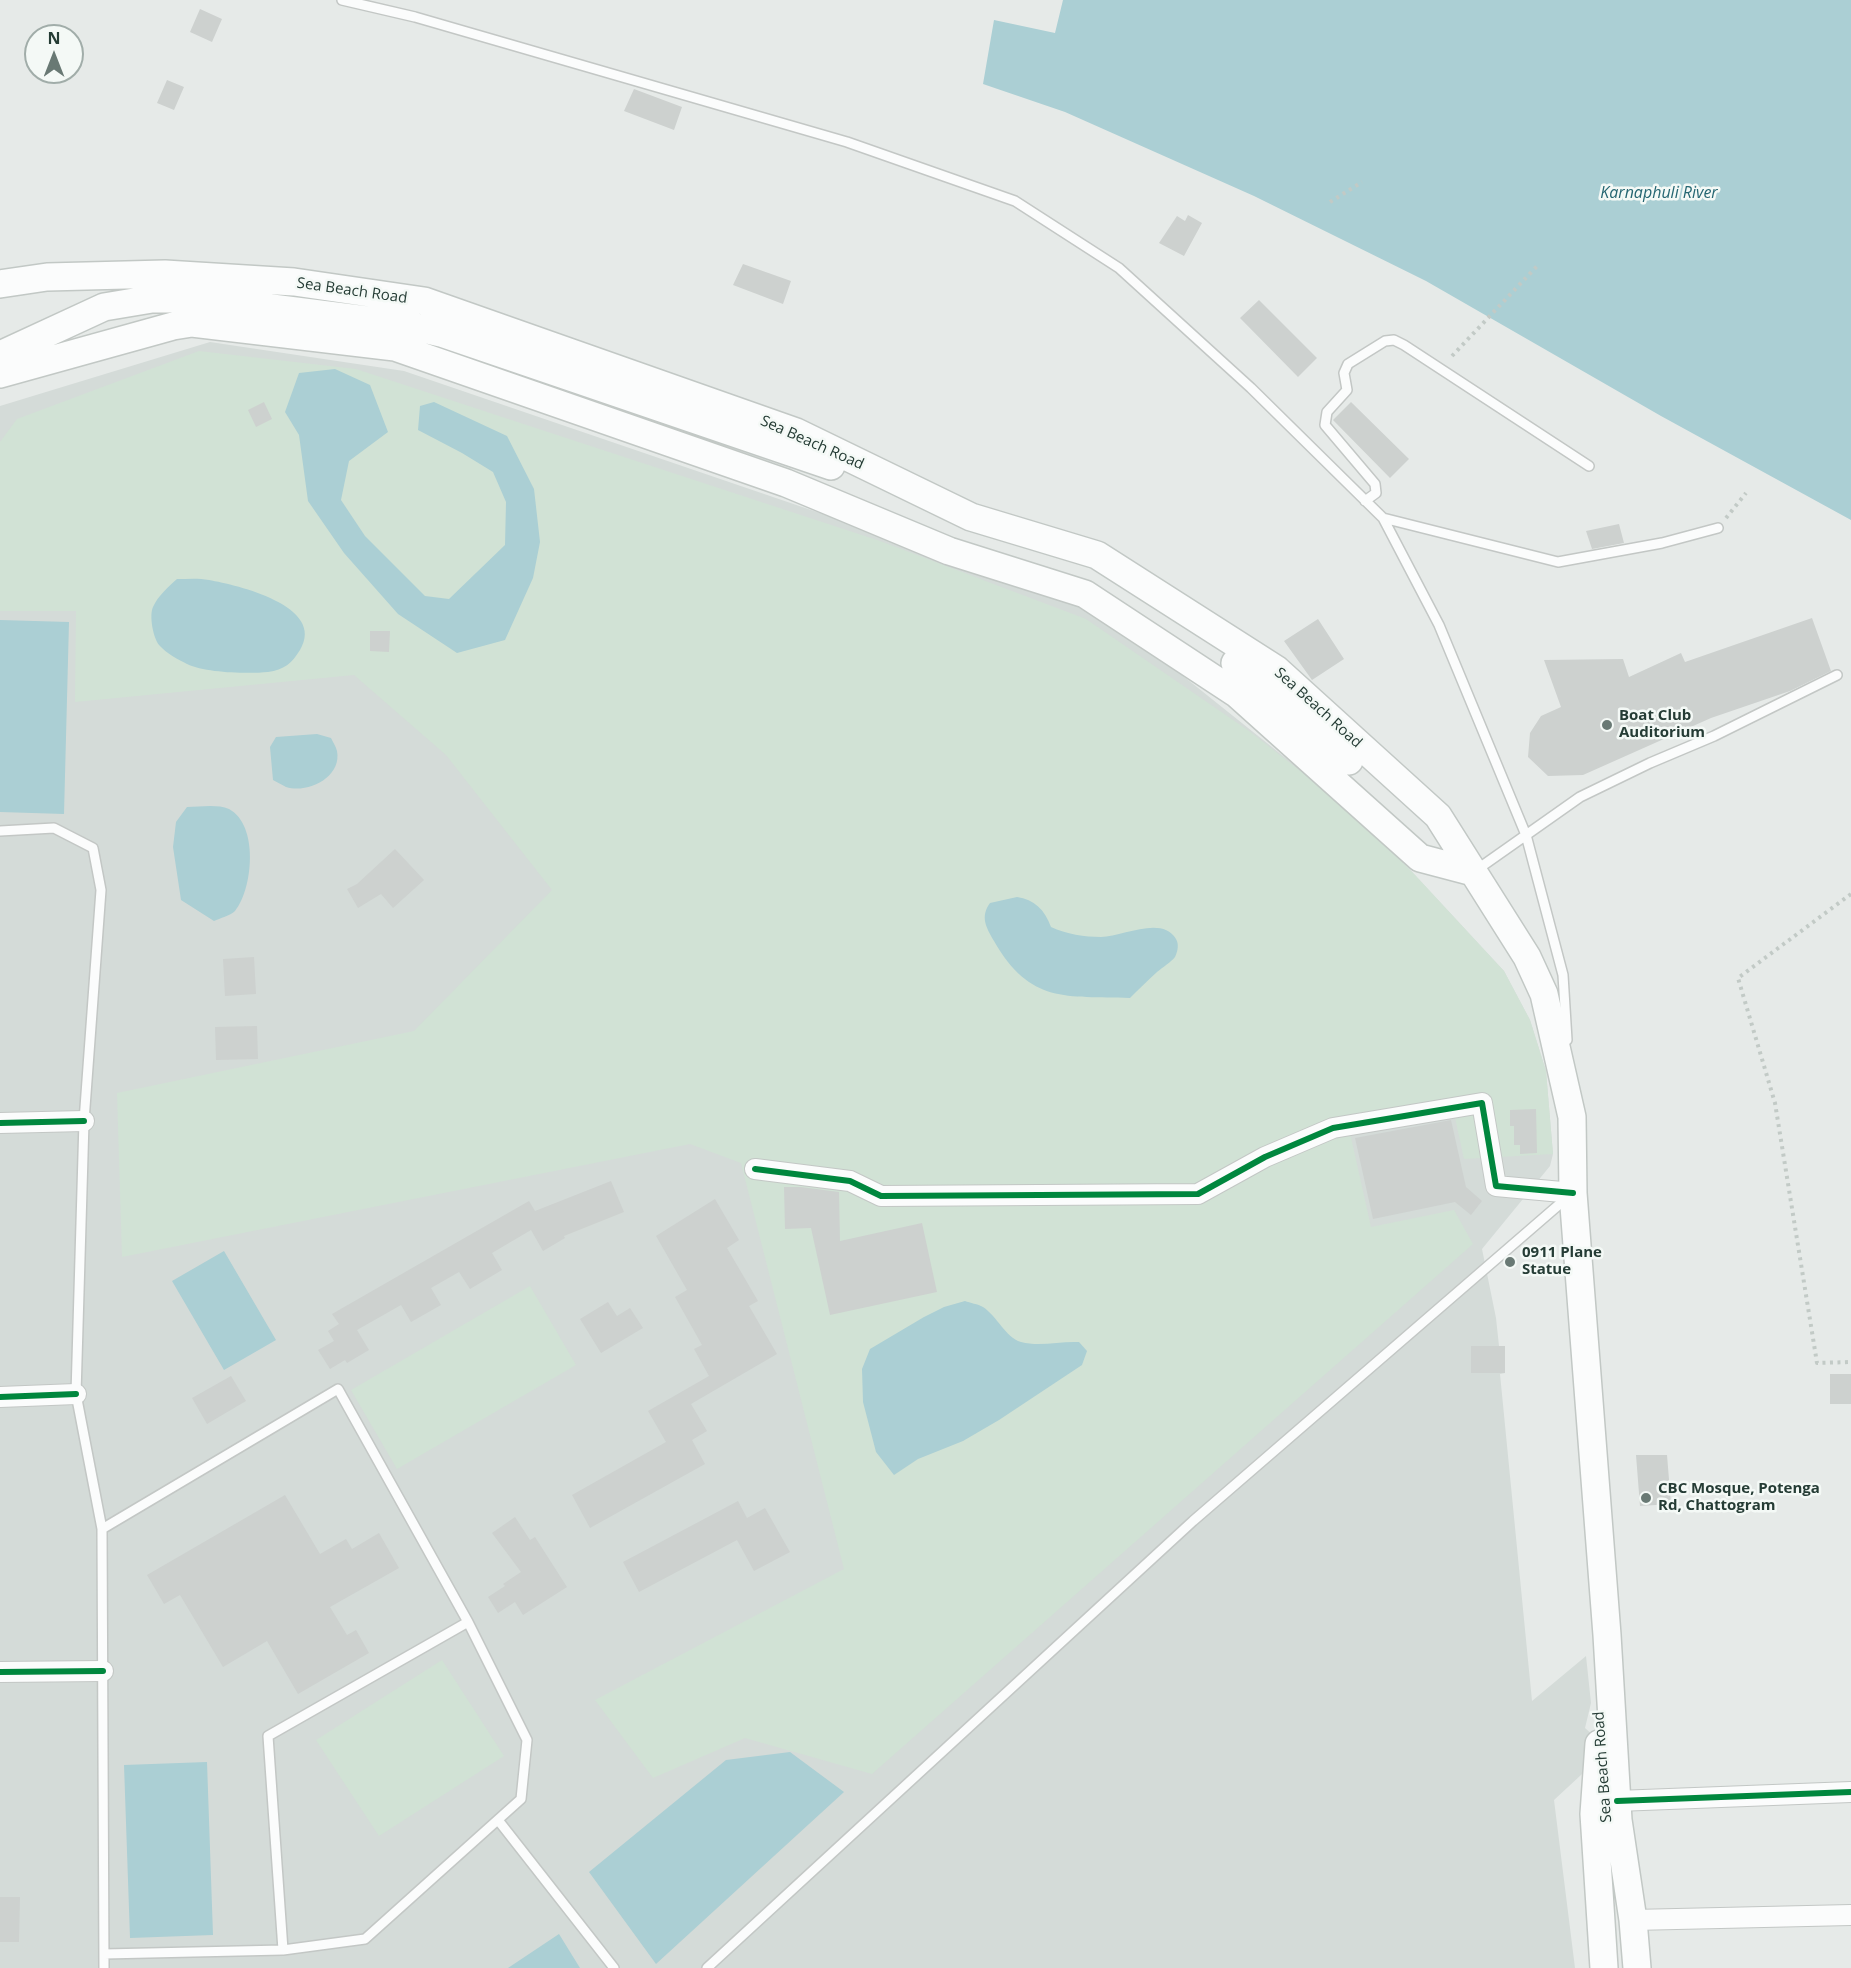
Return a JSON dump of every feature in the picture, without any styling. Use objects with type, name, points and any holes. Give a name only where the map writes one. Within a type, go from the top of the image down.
[{"type":"main road","name":"Sea Beach Road","points":[[0,284],[47,277],[165,274],[294,282],[424,301],[796,432],[971,517],[1097,555],[1277,670],[1438,816],[1527,957],[1544,994],[1572,1117],[1573,1193],[1607,1635],[1618,1820],[1633,1920],[1637,1968]]},
{"type":"main road","points":[[47,277],[152,299]]},
{"type":"main road","points":[[0,355],[104,307],[152,299],[201,299],[407,325],[441,333],[870,479],[946,519],[1087,566],[1258,678],[1473,872]]},
{"type":"main road","points":[[0,374],[192,323],[395,347],[786,483],[949,551],[1085,594],[1237,694],[1420,858],[1473,872]]},
{"type":"main road","name":"Sea Beach Road","points":[[1604,1968],[1594,1814],[1607,1635]]},
{"type":"street","points":[[755,1168],[850,1182],[881,1196],[1198,1194],[1265,1157],[1333,1128],[1482,1103],[1496,1186],[1573,1193]]},
{"type":"street","points":[[0,1123],[84,1121]]},
{"type":"street","points":[[0,1397],[76,1394]]},
{"type":"street","points":[[0,1672],[103,1671]]},
{"type":"street","points":[[1617,1801],[1851,1792]]},
{"type":"street","points":[[1633,1920],[1851,1915]]},
{"type":"lane","points":[[342,0],[415,17],[847,142],[1015,201],[1119,268],[1251,388],[1383,518],[1439,625],[1526,835],[1563,975],[1572,1117]]},
{"type":"lane","points":[[1365,501],[1376,493],[1375,484],[1325,425],[1327,412],[1347,390],[1344,373],[1348,364],[1385,341],[1394,340],[1404,345],[1589,466]]},
{"type":"lane","points":[[1383,518],[1558,562],[1662,543],[1718,528]]},
{"type":"lane","points":[[1473,872],[1580,797],[1650,763],[1714,736],[1837,675]]},
{"type":"lane","points":[[0,831],[54,828],[93,848],[101,890],[84,1121],[76,1394],[102,1529],[104,1968]]},
{"type":"lane","points":[[707,1968],[1193,1521],[1573,1193]]},
{"type":"lane","points":[[102,1529],[338,1389],[468,1622],[527,1740],[521,1799],[366,1939],[283,1950],[104,1954]]},
{"type":"lane","points":[[283,1950],[268,1736],[468,1622]]},
{"type":"lane","points":[[498,1820],[614,1968]]},
{"type":"path","points":[[1330,202],[1362,182]]},
{"type":"path","points":[[1452,356],[1539,264]]},
{"type":"path","points":[[1718,528],[1746,493]]},
{"type":"path","points":[[1851,894],[1738,978],[1775,1103],[1817,1364],[1851,1362]]},
{"type":"shaded area","points":[[210,342],[404,371],[1098,608],[1352,811],[1504,971],[1530,1020],[1546,1071],[1553,1154],[1550,1166],[1482,1249],[1496,1318],[1499,1346],[1505,1346],[1505,1373],[1500,1374],[1532,1701],[1586,1656],[1591,1703],[1585,1728],[1594,1736],[1595,1762],[1554,1800],[1575,1968],[0,1968],[0,406]]},
{"type":"green space","points":[[199,351],[356,369],[880,541],[1086,619],[1249,731],[1352,811],[1504,971],[1530,1020],[1546,1071],[1553,1154],[1464,1159],[1454,1113],[1350,1133],[1371,1227],[1454,1210],[1473,1244],[872,1774],[745,1738],[653,1778],[595,1700],[844,1569],[741,1163],[690,1144],[122,1257],[117,1093],[414,1031],[552,890],[446,755],[354,675],[75,702],[76,611],[0,611],[0,442],[17,419]]},
{"type":"green space","points":[[530,1286],[576,1365],[397,1469],[351,1390]]},
{"type":"green space","points":[[442,1660],[504,1756],[379,1836],[316,1740]]},
{"type":"water","name":"Karnaphuli River","points":[[1063,0],[1851,0],[1851,520],[1661,416],[1426,281],[1254,196],[1065,112],[983,84],[994,20],[1055,33]]},
{"type":"water","points":[[335,369],[370,385],[388,432],[349,461],[341,500],[365,536],[425,596],[449,599],[505,545],[506,502],[493,472],[418,430],[420,406],[434,402],[507,436],[534,489],[540,542],[533,578],[505,640],[457,653],[398,614],[344,553],[308,501],[299,435],[285,412],[299,373]]},
{"type":"water","points":[[177,579],[201,579],[222,583],[275,600],[301,621],[305,635],[300,650],[294,659],[283,668],[260,673],[227,672],[187,664],[160,646],[154,633],[151,615],[158,599]]},
{"type":"water","points":[[0,620],[69,622],[64,814],[0,812]]},
{"type":"water","points":[[317,734],[331,738],[337,751],[337,760],[329,776],[313,786],[295,789],[273,780],[270,747],[276,737]]},
{"type":"water","points":[[214,806],[229,809],[239,817],[249,843],[249,873],[241,901],[233,913],[214,921],[181,900],[173,847],[176,822],[187,807]]},
{"type":"water","points":[[1017,897],[1029,900],[1038,906],[1046,915],[1051,927],[1082,936],[1110,936],[1152,928],[1170,932],[1178,945],[1176,955],[1130,998],[1068,996],[1052,992],[1036,986],[1021,976],[994,941],[987,927],[985,913],[990,903]]},
{"type":"water","points":[[224,1251],[276,1340],[224,1370],[172,1281]]},
{"type":"water","points":[[965,1301],[983,1307],[1010,1336],[1021,1342],[1035,1344],[1079,1342],[1087,1351],[1082,1365],[999,1420],[963,1441],[918,1459],[894,1475],[876,1452],[863,1402],[862,1369],[870,1349],[924,1317],[944,1307]]},
{"type":"water","points":[[790,1752],[844,1792],[656,1964],[589,1872],[726,1760]]},
{"type":"water","points":[[207,1762],[213,1935],[130,1938],[124,1765]]},
{"type":"water","points":[[559,1934],[580,1968],[508,1968]]},
{"type":"building","points":[[200,9],[222,19],[212,42],[190,32]]},
{"type":"building","points":[[167,80],[184,87],[174,110],[157,103]]},
{"type":"building","points":[[634,89],[682,107],[674,130],[624,111]]},
{"type":"building","points":[[1188,215],[1202,223],[1184,256],[1159,243],[1177,216],[1185,221]]},
{"type":"building","points":[[743,264],[791,281],[783,304],[733,285]]},
{"type":"building","points":[[1259,300],[1317,358],[1298,377],[1240,318]]},
{"type":"building","points":[[264,402],[272,419],[256,427],[248,410]]},
{"type":"building","points":[[1351,402],[1409,459],[1390,478],[1333,420]]},
{"type":"building","points":[[1619,524],[1624,543],[1592,549],[1586,531]]},
{"type":"building","points":[[1812,618],[1831,671],[1790,691],[1711,718],[1583,775],[1548,776],[1528,757],[1530,733],[1541,716],[1561,707],[1544,660],[1623,659],[1629,677],[1681,653],[1685,662]]},
{"type":"building","points":[[1318,619],[1344,659],[1312,680],[1284,641]]},
{"type":"building","points":[[370,631],[390,631],[389,652],[370,651]]},
{"type":"building","points":[[395,849],[424,880],[393,908],[381,894],[358,908],[347,889],[357,884]]},
{"type":"building","points":[[254,957],[256,994],[225,996],[223,959]]},
{"type":"building","points":[[257,1026],[258,1059],[216,1060],[215,1027]]},
{"type":"building","points":[[1536,1109],[1537,1153],[1520,1154],[1520,1145],[1514,1145],[1514,1126],[1510,1126],[1510,1110]]},
{"type":"building","points":[[1451,1120],[1466,1187],[1482,1201],[1471,1215],[1455,1202],[1373,1219],[1355,1138]]},
{"type":"building","points":[[611,1181],[624,1212],[564,1236],[565,1238],[543,1251],[531,1230],[492,1253],[502,1270],[470,1289],[459,1272],[431,1288],[441,1305],[411,1322],[401,1305],[357,1330],[369,1350],[347,1363],[345,1360],[330,1369],[318,1350],[334,1341],[328,1331],[339,1324],[332,1314],[529,1201],[535,1211]]},
{"type":"building","points":[[784,1187],[839,1192],[840,1241],[922,1223],[937,1292],[830,1315],[811,1228],[785,1229]]},
{"type":"building","points":[[715,1199],[739,1240],[727,1248],[758,1301],[749,1306],[777,1354],[691,1404],[707,1431],[692,1440],[705,1464],[590,1528],[572,1495],[666,1442],[648,1411],[709,1376],[694,1349],[702,1345],[675,1297],[687,1290],[656,1236]]},
{"type":"building","points":[[608,1302],[617,1316],[630,1308],[643,1328],[601,1353],[580,1319]]},
{"type":"building","points":[[1471,1346],[1505,1346],[1505,1373],[1471,1373]]},
{"type":"building","points":[[1830,1374],[1851,1374],[1851,1404],[1830,1404]]},
{"type":"building","points":[[231,1376],[246,1401],[207,1424],[192,1398]]},
{"type":"building","points":[[1636,1455],[1667,1455],[1671,1504],[1640,1506]]},
{"type":"building","points":[[285,1495],[320,1554],[346,1539],[352,1549],[379,1533],[399,1568],[330,1607],[347,1635],[356,1630],[369,1653],[298,1694],[267,1641],[223,1667],[180,1595],[164,1604],[147,1575]]},
{"type":"building","points":[[738,1501],[747,1518],[765,1508],[790,1552],[754,1571],[737,1540],[639,1592],[623,1562]]},
{"type":"building","points":[[515,1517],[530,1540],[535,1537],[567,1587],[523,1615],[515,1602],[498,1613],[488,1597],[521,1572],[492,1533]]},
{"type":"building","points":[[0,1897],[20,1897],[19,1942],[0,1942]]},
{"type":"cycle path","points":[[755,1169],[850,1181],[881,1196],[1198,1194],[1265,1157],[1333,1128],[1482,1103],[1496,1186],[1573,1193]]},
{"type":"cycle path","points":[[0,1123],[84,1121]]},
{"type":"cycle path","points":[[0,1397],[76,1394]]},
{"type":"cycle path","points":[[0,1672],[103,1671]]},
{"type":"cycle path","points":[[1617,1801],[1851,1792]]},
{"type":"place","name":"Boat Club Auditorium","points":[[1607,725]]},
{"type":"place","name":"0911 Plane Statue","points":[[1510,1262]]},
{"type":"place","name":"CBC Mosque, Potenga Rd, Chattogram","points":[[1646,1498]]}]
